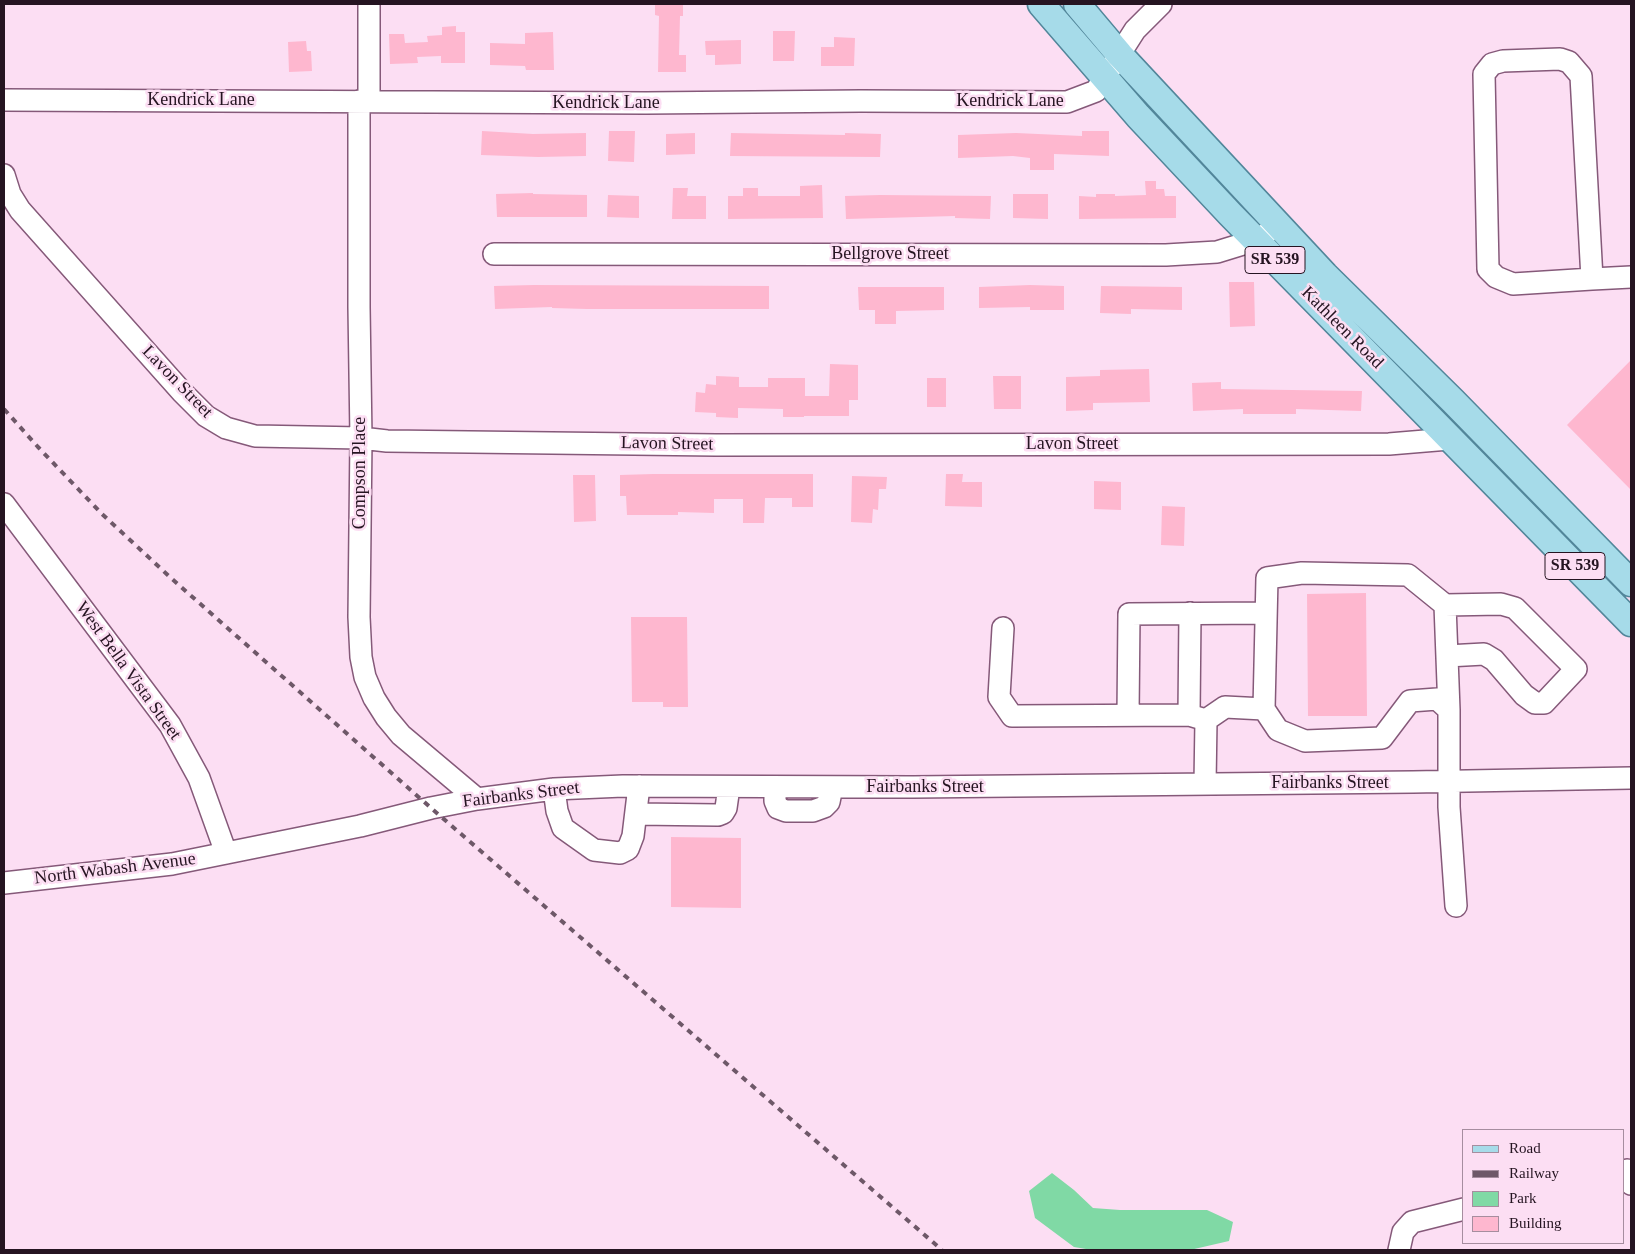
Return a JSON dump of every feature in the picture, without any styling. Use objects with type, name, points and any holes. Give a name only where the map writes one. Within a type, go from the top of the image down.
[{"type":"main road","name":"Kathleen Road","points":[[1041,4],[1138,116],[1256,240],[1631,623]]},
{"type":"main road","name":"Kathleen Road","points":[[1077,4],[1120,55],[1325,275],[1453,401],[1631,582]]},
{"type":"street","name":"Compson Place","points":[[369,4],[364,101],[359,307],[361,438],[359,617],[361,658],[365,678],[374,698],[386,717],[401,735],[478,799]]},
{"type":"street","name":"Kendrick Lane","points":[[4,100],[646,104],[1067,102],[1096,91],[1135,30],[1161,4]]},
{"type":"street","points":[[1592,279],[1581,76],[1569,62],[1560,59],[1503,61],[1492,64],[1484,74],[1488,269],[1496,277],[1513,284],[1631,277]]},
{"type":"street","name":"Lavon Street","points":[[4,175],[10,194],[20,210],[182,392],[206,416],[226,428],[255,436],[361,438],[387,441],[706,444],[1379,444],[1449,439]]},
{"type":"street","name":"Bellgrove Street","points":[[494,254],[1166,255],[1218,252],[1256,240],[1280,226]]},
{"type":"street","name":"West Bella Vista Street","points":[[4,504],[170,725],[199,778],[226,853]]},
{"type":"street","points":[[1447,656],[1484,654],[1494,660],[1524,695],[1535,703],[1544,703],[1576,669],[1516,608],[1502,604],[1446,605],[1408,575],[1302,573],[1267,578],[1264,709],[1278,730],[1305,740],[1382,738],[1410,701],[1436,699],[1449,710]]},
{"type":"street","points":[[1446,605],[1451,850],[1456,906]]},
{"type":"street","points":[[1190,613],[1197,718],[1205,784]]},
{"type":"street","points":[[1128,715],[1128,614],[1266,613]]},
{"type":"street","points":[[1003,628],[999,697],[1012,716],[1128,715],[1197,718],[1225,707],[1264,709]]},
{"type":"street","name":"Fairbanks Street","points":[[226,853],[360,826],[431,808],[478,799],[554,789],[639,786],[832,787],[1450,782],[1631,778]]},
{"type":"street","points":[[554,789],[557,811],[563,828],[594,850],[620,853],[628,850],[633,836],[639,786]]},
{"type":"street","points":[[636,814],[718,815],[723,813],[726,808],[729,787]]},
{"type":"street","name":"North Wabash Avenue","points":[[4,883],[172,864],[226,853]]},
{"type":"street","points":[[1399,1250],[1403,1232],[1412,1222],[1462,1210]]},
{"type":"green space","points":[[1052,1173],[1093,1208],[1120,1210],[1207,1210],[1233,1222],[1229,1241],[1190,1250],[1092,1250],[1074,1247],[1035,1218],[1029,1191]]},
{"type":"building","points":[[655,4],[683,4],[683,16],[680,16],[679,55],[686,55],[686,72],[658,72],[659,16],[655,15]]},
{"type":"building","points":[[456,26],[456,32],[465,32],[465,63],[441,63],[441,56],[417,57],[418,63],[390,64],[389,34],[404,34],[405,43],[428,42],[427,36],[442,35],[442,27]]},
{"type":"building","points":[[773,31],[795,31],[794,61],[773,61]]},
{"type":"building","points":[[553,32],[554,70],[526,70],[525,66],[490,65],[490,43],[525,44],[525,33]]},
{"type":"building","points":[[834,37],[855,38],[854,66],[821,66],[821,47],[834,47]]},
{"type":"building","points":[[741,40],[741,64],[715,65],[715,55],[706,55],[705,41]]},
{"type":"building","points":[[306,41],[307,51],[311,51],[312,71],[289,72],[288,42]]},
{"type":"building","points":[[482,131],[533,134],[586,133],[586,156],[481,155]]},
{"type":"building","points":[[609,131],[635,131],[634,162],[608,161]]},
{"type":"building","points":[[1082,131],[1109,131],[1109,156],[1054,154],[1054,170],[1030,170],[1030,158],[1013,156],[958,158],[958,135],[1016,133],[1082,136]]},
{"type":"building","points":[[695,133],[695,154],[666,155],[666,134]]},
{"type":"building","points":[[731,133],[881,134],[880,157],[730,156]]},
{"type":"building","points":[[1145,181],[1156,181],[1156,189],[1164,189],[1165,196],[1176,196],[1176,218],[1079,219],[1079,196],[1096,197],[1096,194],[1115,194],[1115,196],[1146,195]]},
{"type":"building","points":[[822,185],[823,218],[728,219],[728,196],[743,196],[743,188],[758,188],[758,196],[800,196],[800,186]]},
{"type":"building","points":[[673,188],[688,188],[687,196],[706,196],[706,219],[672,219]]},
{"type":"building","points":[[496,194],[587,195],[587,217],[497,217]]},
{"type":"building","points":[[1013,194],[1048,194],[1048,219],[1013,218]]},
{"type":"building","points":[[608,195],[639,196],[639,218],[607,217]]},
{"type":"building","points":[[845,196],[991,196],[990,219],[955,218],[955,216],[846,219]]},
{"type":"building","points":[[1229,282],[1254,282],[1255,326],[1230,327]]},
{"type":"building","points":[[494,286],[769,286],[769,309],[587,309],[552,307],[495,309]]},
{"type":"building","points":[[1064,286],[1064,310],[1030,310],[1030,307],[979,308],[979,287]]},
{"type":"building","points":[[1101,286],[1182,287],[1182,310],[1131,309],[1131,314],[1100,313]]},
{"type":"building","points":[[858,287],[944,287],[944,310],[896,311],[896,324],[875,324],[875,310],[859,310]]},
{"type":"building","points":[[1631,360],[1631,490],[1567,425]]},
{"type":"building","points":[[830,364],[858,365],[858,400],[849,400],[849,416],[783,417],[783,409],[738,408],[738,418],[716,417],[716,413],[695,412],[696,392],[705,393],[706,384],[716,385],[716,376],[739,377],[739,387],[768,387],[768,378],[805,378],[805,396],[829,396]]},
{"type":"building","points":[[1149,369],[1150,402],[1093,403],[1093,410],[1066,411],[1066,377],[1100,376],[1100,370]]},
{"type":"building","points":[[993,376],[1021,376],[1021,409],[994,409]]},
{"type":"building","points":[[927,378],[946,378],[946,407],[927,407]]},
{"type":"building","points":[[1221,382],[1221,389],[1362,391],[1361,411],[1296,409],[1296,414],[1243,414],[1243,409],[1193,411],[1192,383]]},
{"type":"building","points":[[813,474],[813,507],[792,507],[792,498],[765,498],[764,523],[743,523],[743,499],[714,499],[714,513],[678,512],[678,515],[627,515],[626,496],[620,496],[620,475]]},
{"type":"building","points":[[946,474],[963,474],[962,482],[982,482],[982,507],[945,506]]},
{"type":"building","points":[[573,475],[595,475],[596,521],[574,522]]},
{"type":"building","points":[[852,476],[887,477],[886,489],[879,489],[878,510],[873,509],[872,523],[851,522]]},
{"type":"building","points":[[1094,481],[1121,482],[1121,510],[1094,509]]},
{"type":"building","points":[[1162,506],[1185,507],[1184,546],[1161,545]]},
{"type":"building","points":[[1366,593],[1367,716],[1308,716],[1307,594]]},
{"type":"building","points":[[631,617],[687,617],[688,707],[663,707],[663,702],[632,702]]},
{"type":"building","points":[[671,837],[741,838],[741,908],[671,907]]},
{"type":"railway","points":[[4,409],[102,514],[171,578],[431,808],[942,1250]]}]
